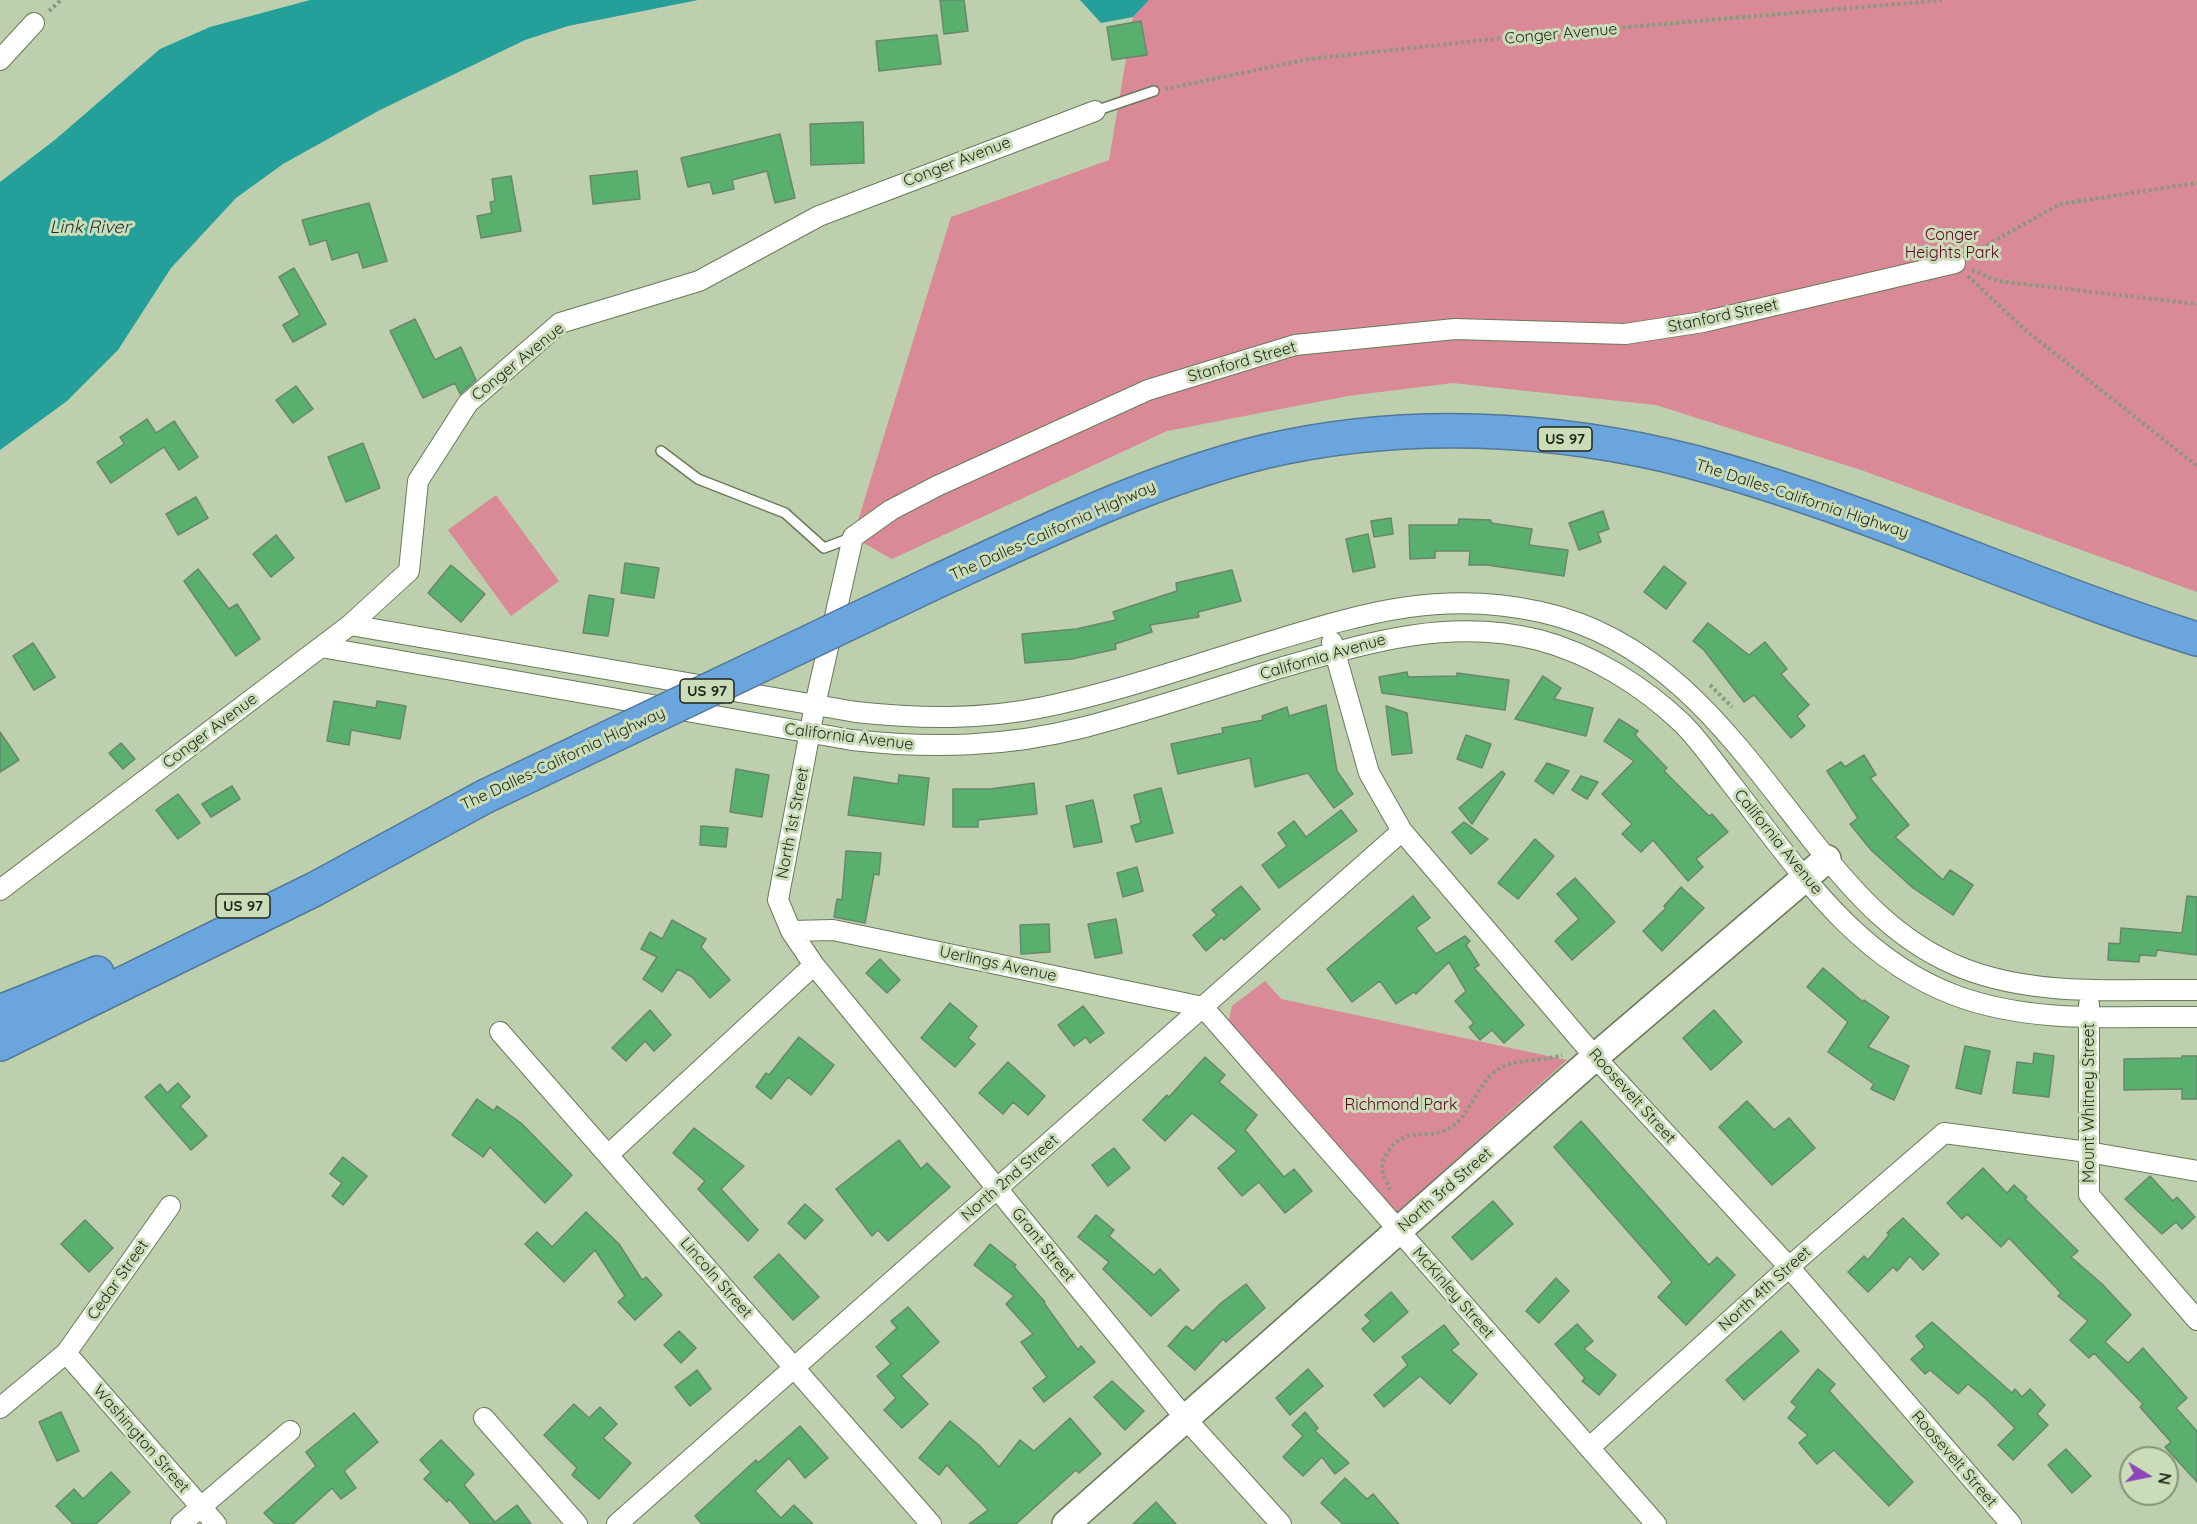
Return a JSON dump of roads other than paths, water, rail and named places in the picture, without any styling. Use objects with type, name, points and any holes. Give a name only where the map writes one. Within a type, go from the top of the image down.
[{"type":"highway","name":"The Dalles-California Highway","points":[[0,1012],[73,985],[484,797],[929,585],[1100,507],[1212,466],[1275,450],[1361,436],[1431,431],[1483,432],[1585,441],[1692,462],[1793,493],[2090,603],[2197,639]]},
{"type":"highway","points":[[0,1044],[315,889],[484,797]]},
{"type":"street","points":[[0,60],[34,23]]},
{"type":"street","name":"Conger Avenue","points":[[0,890],[351,625],[409,571],[418,481],[468,403],[560,323],[699,281],[819,216],[1095,111]]},
{"type":"street","name":"Stanford Street","points":[[853,537],[891,510],[937,486],[1148,390],[1295,345],[1455,329],[1625,334],[1703,322],[1954,263]]},
{"type":"street","name":"North 1st Street","points":[[791,931],[778,900],[815,705],[853,537]]},
{"type":"street","name":"California Avenue","points":[[351,625],[856,712],[932,718],[1007,714],[1076,699],[1386,609],[1452,602],[1502,605],[1546,613],[1600,633],[1658,667],[1704,706],[1827,859],[1875,914],[1934,955],[1995,978],[2054,988],[2197,990]]},
{"type":"street","name":"Roosevelt Street","points":[[1327,625],[1369,773],[1402,831],[1589,1049],[1788,1268],[2010,1524]]},
{"type":"street","name":"California Avenue","points":[[321,648],[852,741],[932,747],[1011,742],[1083,727],[1392,637],[1452,630],[1490,632],[1528,638],[1563,648],[1588,659],[1642,690],[1684,725],[1805,877],[1856,935],[1888,960],[1921,980],[1955,996],[1988,1006],[2051,1016],[2197,1017]]},
{"type":"street","name":"North 2nd Street","points":[[617,1524],[1402,831]]},
{"type":"street","name":"North 3rd Street","points":[[1066,1524],[1405,1224],[1589,1049],[1827,859]]},
{"type":"street","name":"Uerlings Avenue","points":[[791,931],[833,930],[1203,1007]]},
{"type":"street","name":"Grant Street","points":[[791,931],[814,965],[1185,1418],[1281,1524]]},
{"type":"street","points":[[608,1155],[814,965]]},
{"type":"street","name":"Mount Whitney Street","points":[[2088,989],[2090,1016],[2089,1195],[2197,1320]]},
{"type":"street","name":"McKinley Street","points":[[1203,1007],[1405,1224],[1590,1449],[1656,1524]]},
{"type":"street","name":"Lincoln Street","points":[[500,1032],[931,1524]]},
{"type":"street","name":"North 4th Street","points":[[1590,1449],[1788,1268],[1944,1133],[2088,1152]]},
{"type":"street","points":[[2088,1152],[2197,1171]]},
{"type":"street","name":"Cedar Street","points":[[0,1408],[66,1353],[170,1206]]},
{"type":"street","name":"Washington Street","points":[[66,1353],[216,1524]]},
{"type":"street","points":[[484,1418],[577,1524]]},
{"type":"street","points":[[181,1524],[290,1431]]},
{"type":"lane","name":"Conger Avenue","points":[[1095,111],[1154,91]]},
{"type":"lane","name":"Stanford Street","points":[[661,451],[698,479],[785,513],[824,548],[853,537]]},
{"type":"water","name":"Link River","points":[[310,0],[698,0],[568,26],[525,40],[380,110],[283,164],[236,198],[171,268],[118,350],[67,401],[0,450],[0,182],[56,139],[160,49],[210,27]]},
{"type":"water","points":[[1080,0],[1149,0],[1133,17],[1101,23]]},
{"type":"park label","name":"Conger Heights Park","points":[[1952,244]]},
{"type":"park label","name":"Richmond Park","points":[[1401,1105]]}]
